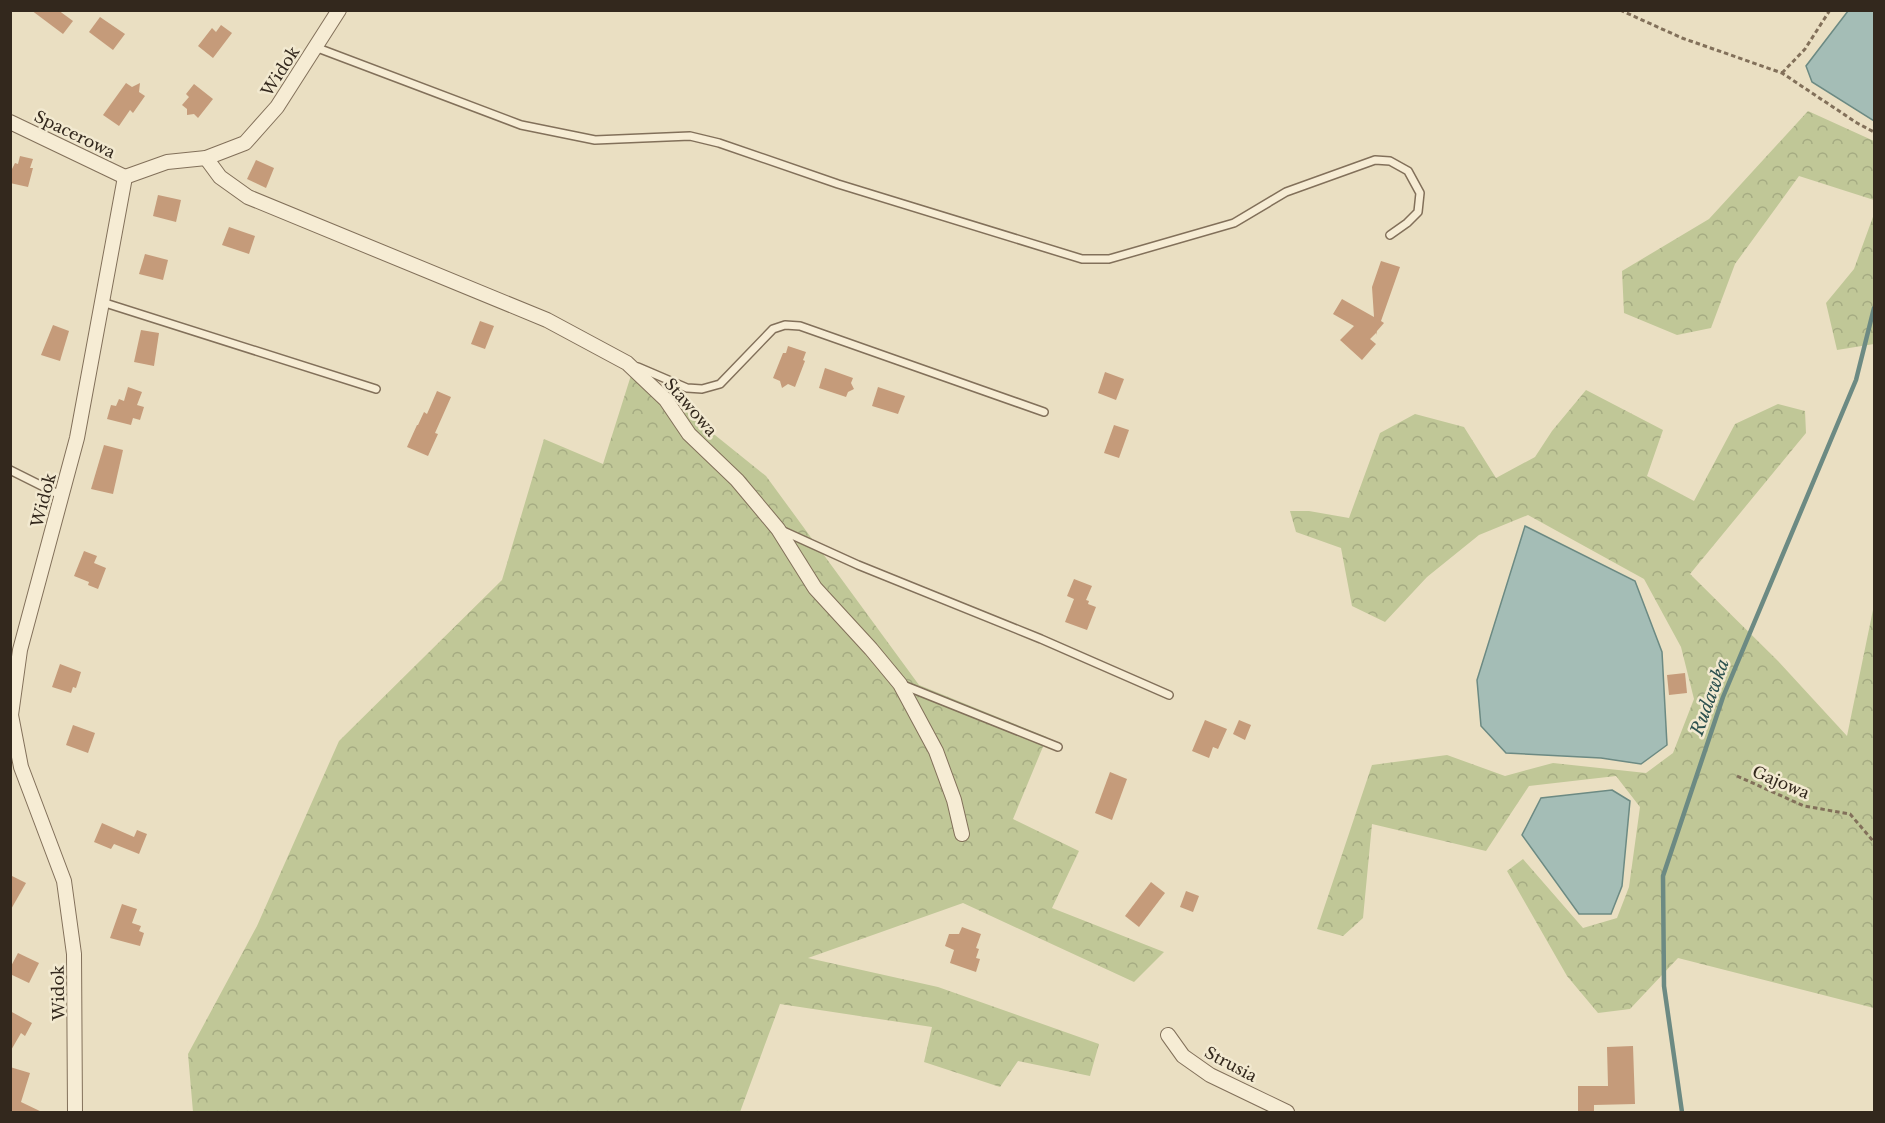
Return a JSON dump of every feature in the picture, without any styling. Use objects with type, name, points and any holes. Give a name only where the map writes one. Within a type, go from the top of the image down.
[{"type":"street","name":"Widok","points":[[75,1113],[74,954],[64,881],[21,767],[11,715],[20,650],[77,438],[125,177],[167,162],[206,158],[245,143],[277,107],[339,10]]},
{"type":"street","name":"Spacerowa","points":[[10,122],[125,177]]},
{"type":"street","name":"Stawowa","points":[[206,158],[220,177],[248,197],[547,320],[627,363],[666,400],[689,434],[737,480],[778,528],[815,588],[900,684],[936,751],[954,800],[962,834]]},
{"type":"street","name":"Strusia","points":[[1168,1035],[1183,1056],[1210,1075],[1282,1108],[1287,1113]]},
{"type":"lane","points":[[315,47],[521,125],[595,140],[690,136],[719,143],[838,184],[1082,259],[1109,259],[1234,224],[1286,192],[1375,160],[1390,161],[1408,171],[1420,193],[1418,212],[1389,235]]},
{"type":"lane","points":[[102,302],[376,389]]},
{"type":"lane","points":[[627,363],[687,388],[702,389],[720,384],[773,329],[785,325],[800,326],[1044,412]]},
{"type":"lane","points":[[10,470],[62,496]]},
{"type":"lane","points":[[778,528],[858,565],[1041,639],[1169,695]]},
{"type":"lane","points":[[900,684],[1058,747]]},
{"type":"path","points":[[1620,10],[1682,38],[1782,73],[1857,123],[1875,132]]},
{"type":"path","points":[[1782,73],[1804,49],[1830,10]]},
{"type":"path","name":"Gajowa","points":[[1737,776],[1804,806],[1850,814],[1875,842]]},
{"type":"green space","points":[[1808,111],[1874,141],[1874,200],[1799,176],[1735,264],[1711,328],[1677,335],[1624,313],[1622,271],[1709,219]]},
{"type":"green space","points":[[1874,214],[1874,344],[1837,350],[1826,303],[1854,269]]},
{"type":"green space","points":[[633,369],[766,476],[919,685],[1047,737],[1013,819],[1079,851],[1052,908],[1164,952],[1134,982],[963,903],[808,958],[938,987],[1099,1044],[1090,1076],[1018,1061],[1000,1087],[924,1062],[932,1027],[780,1004],[740,1112],[193,1112],[188,1054],[257,926],[339,741],[502,580],[544,439],[603,464]]},
{"type":"green space","points":[[1586,390],[1663,430],[1647,476],[1694,501],[1735,424],[1778,404],[1805,411],[1806,433],[1690,574],[1778,661],[1847,736],[1874,605],[1874,1008],[1678,958],[1630,1009],[1598,1013],[1567,976],[1507,871],[1523,859],[1583,928],[1617,918],[1629,887],[1640,807],[1616,776],[1529,786],[1486,851],[1372,824],[1363,918],[1343,936],[1317,929],[1372,765],[1447,755],[1505,776],[1553,763],[1646,773],[1673,753],[1694,699],[1681,647],[1644,579],[1528,515],[1479,535],[1427,577],[1385,622],[1352,606],[1341,548],[1296,532],[1290,511],[1309,511],[1349,518],[1380,433],[1415,414],[1464,427],[1496,478],[1535,457],[1552,431]]},
{"type":"water","points":[[1848,11],[1874,11],[1874,121],[1812,82],[1806,66]]},
{"type":"water","points":[[1525,526],[1635,581],[1662,652],[1667,745],[1641,764],[1601,758],[1506,753],[1481,726],[1477,680]]},
{"type":"water","points":[[1612,790],[1630,801],[1622,886],[1611,914],[1579,914],[1522,835],[1541,798]]},
{"type":"building","points":[[31,10],[58,10],[73,21],[63,34]]},
{"type":"building","points":[[100,17],[125,34],[113,50],[89,32]]},
{"type":"building","points":[[221,25],[232,33],[213,58],[198,46],[212,28],[216,32]]},
{"type":"building","points":[[126,83],[132,87],[140,83],[139,92],[145,96],[133,113],[130,110],[119,126],[103,115]]},
{"type":"building","points":[[194,84],[213,99],[198,118],[194,114],[187,115],[187,109],[182,105],[189,97],[186,94]]},
{"type":"building","points":[[20,156],[33,159],[28,187],[10,183],[10,173],[15,163],[18,164]]},
{"type":"building","points":[[256,160],[274,168],[266,188],[247,179]]},
{"type":"building","points":[[158,195],[181,200],[176,222],[153,216]]},
{"type":"building","points":[[229,227],[255,236],[249,254],[222,245]]},
{"type":"building","points":[[145,254],[168,260],[163,280],[139,274]]},
{"type":"building","points":[[1381,261],[1400,267],[1381,321],[1384,323],[1376,335],[1376,333],[1370,339],[1376,344],[1362,360],[1340,340],[1354,326],[1333,314],[1342,299],[1374,317],[1372,287]]},
{"type":"building","points":[[480,321],[494,326],[485,349],[471,344]]},
{"type":"building","points":[[53,325],[69,331],[60,361],[41,355]]},
{"type":"building","points":[[141,330],[159,333],[154,366],[134,362]]},
{"type":"building","points":[[788,346],[806,352],[803,360],[805,361],[795,387],[788,384],[782,388],[780,381],[773,378]]},
{"type":"building","points":[[825,368],[853,378],[851,383],[854,389],[848,392],[846,397],[819,388]]},
{"type":"building","points":[[1105,372],[1124,379],[1116,400],[1098,393]]},
{"type":"building","points":[[128,387],[142,392],[137,405],[144,407],[140,420],[133,418],[131,425],[107,419],[111,405],[116,406],[119,399],[124,401]]},
{"type":"building","points":[[878,387],[905,396],[898,414],[872,406]]},
{"type":"building","points":[[437,391],[451,397],[435,433],[438,434],[428,456],[407,447],[424,412],[427,414]]},
{"type":"building","points":[[1114,425],[1129,430],[1119,458],[1104,453]]},
{"type":"building","points":[[104,445],[123,450],[113,494],[91,489]]},
{"type":"building","points":[[84,551],[97,556],[94,563],[106,568],[98,589],[88,585],[89,582],[74,576]]},
{"type":"building","points":[[1074,579],[1092,586],[1086,600],[1089,601],[1088,604],[1096,607],[1087,630],[1065,622],[1074,599],[1067,596]]},
{"type":"building","points":[[60,664],[81,672],[76,688],[73,687],[71,693],[52,687]]},
{"type":"building","points":[[1685,673],[1687,693],[1669,695],[1667,675]]},
{"type":"building","points":[[1205,720],[1227,729],[1218,749],[1213,747],[1209,758],[1192,751]]},
{"type":"building","points":[[1239,720],[1251,725],[1245,740],[1233,734]]},
{"type":"building","points":[[73,725],[95,733],[88,753],[66,745]]},
{"type":"building","points":[[1110,772],[1127,779],[1112,820],[1095,813]]},
{"type":"building","points":[[102,823],[134,837],[137,830],[147,834],[139,854],[114,844],[111,849],[94,842]]},
{"type":"building","points":[[10,875],[26,883],[10,911]]},
{"type":"building","points":[[1151,882],[1165,893],[1139,927],[1125,916]]},
{"type":"building","points":[[1186,891],[1199,896],[1193,912],[1180,907]]},
{"type":"building","points":[[122,904],[137,909],[132,923],[141,926],[139,931],[144,933],[140,946],[110,938]]},
{"type":"building","points":[[962,927],[981,934],[976,948],[979,949],[976,958],[980,959],[976,972],[950,963],[954,950],[945,946],[949,934],[959,934]]},
{"type":"building","points":[[18,953],[39,963],[29,983],[10,974],[10,968]]},
{"type":"building","points":[[10,1011],[32,1023],[25,1036],[21,1033],[10,1052]]},
{"type":"building","points":[[1633,1046],[1635,1104],[1594,1105],[1594,1113],[1578,1113],[1578,1086],[1608,1086],[1607,1047]]},
{"type":"building","points":[[10,1067],[30,1073],[21,1102],[44,1113],[10,1113]]},
{"type":"waterway","name":"Rudawka","points":[[1682,1112],[1664,986],[1663,876],[1723,697],[1856,380],[1874,308]]}]
